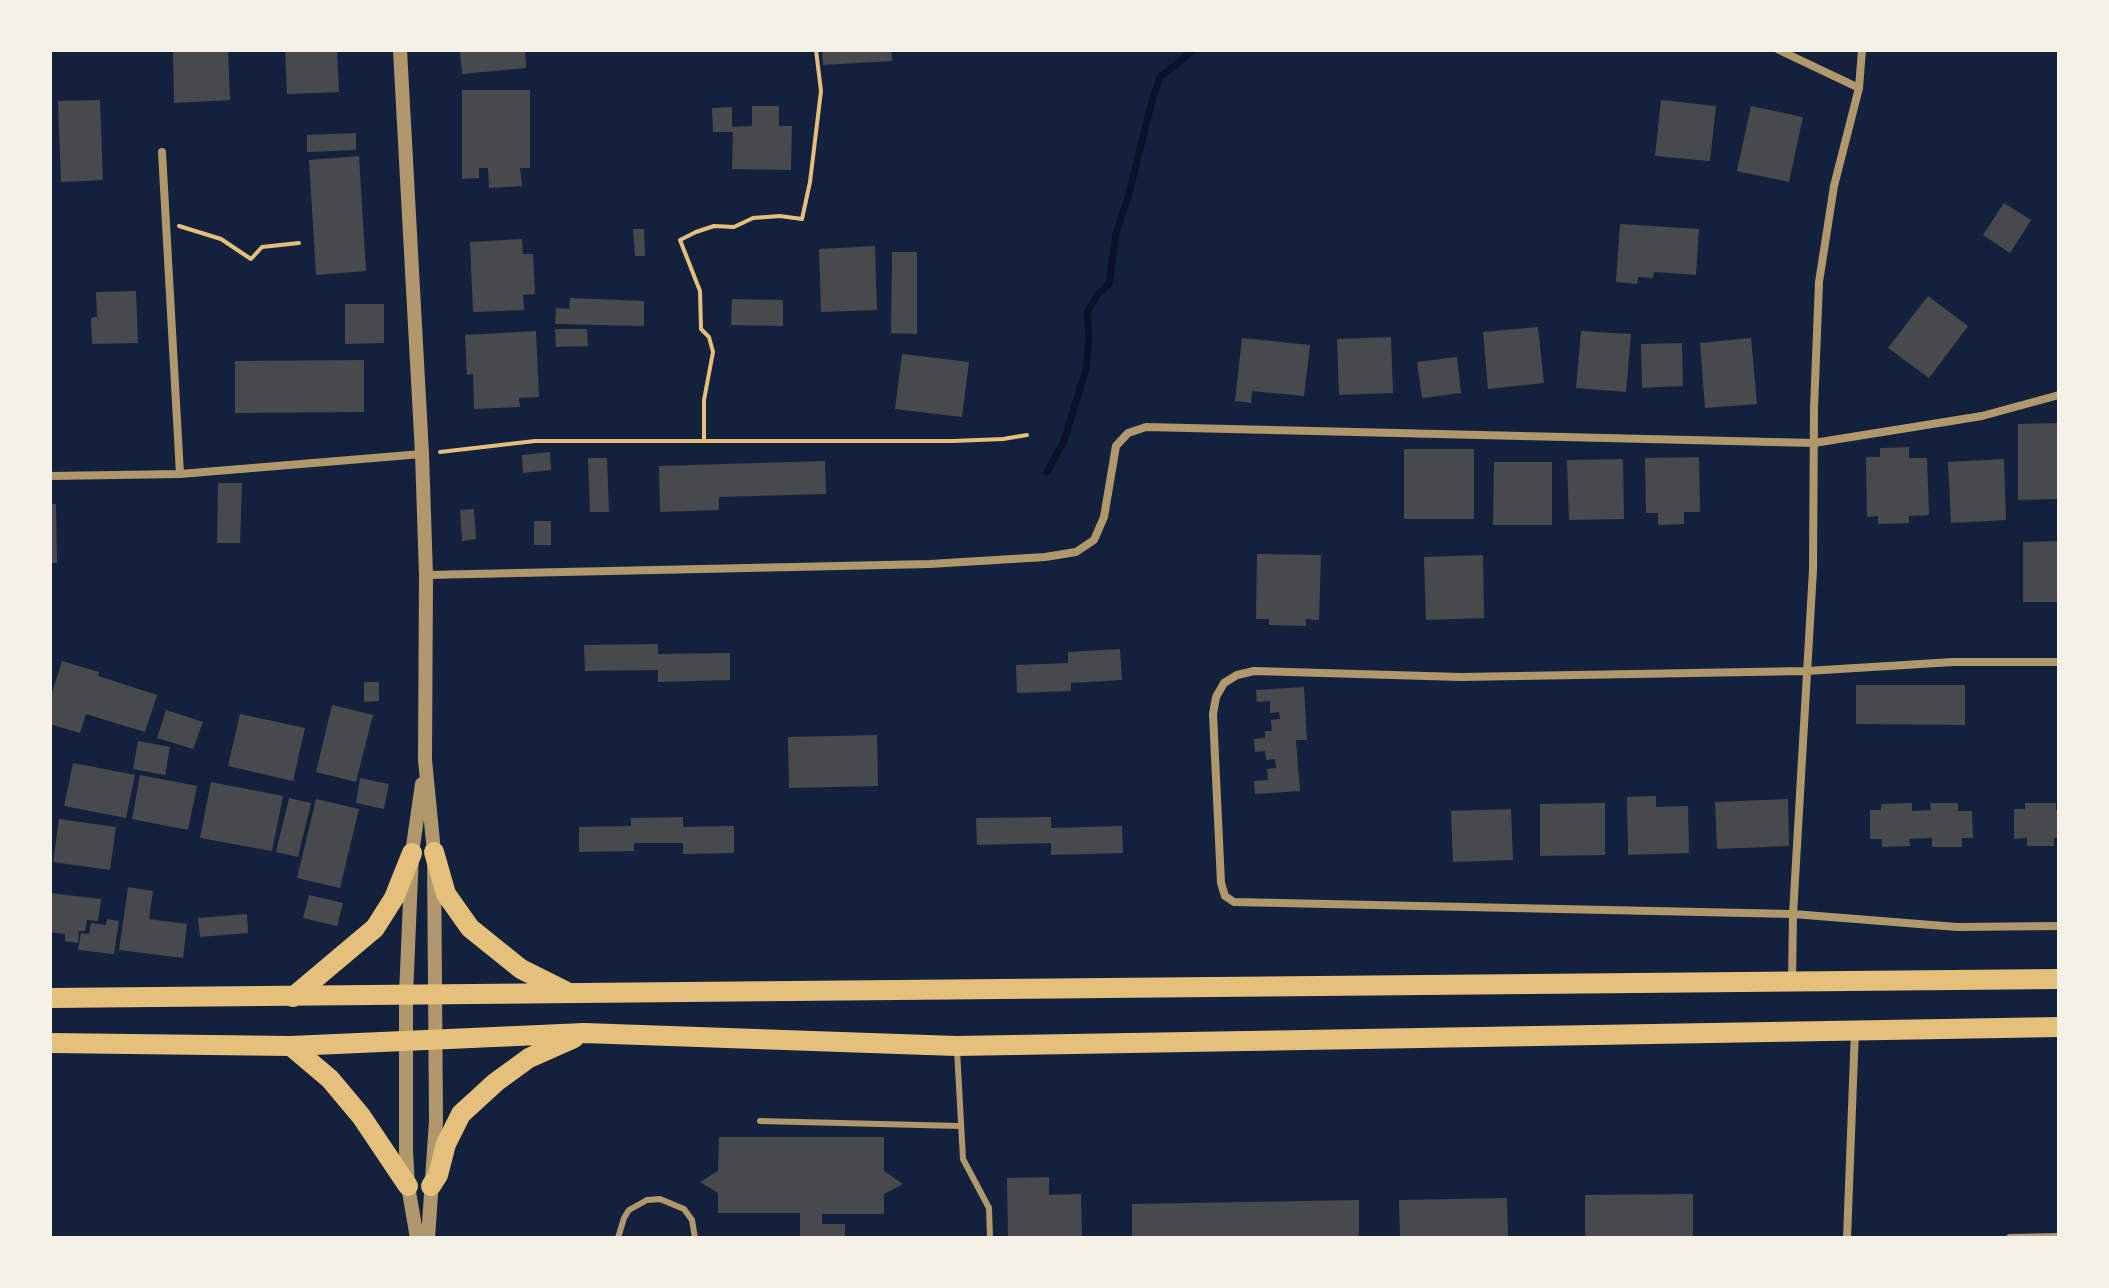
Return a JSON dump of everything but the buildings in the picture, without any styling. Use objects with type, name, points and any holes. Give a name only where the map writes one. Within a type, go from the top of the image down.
[{"type":"main road","points":[[434,852],[446,894],[470,928],[521,969],[572,994]]},
{"type":"main road","points":[[293,997],[375,928],[394,898],[412,853]]},
{"type":"main road","points":[[50,998],[2059,979]]},
{"type":"main road","points":[[50,1043],[291,1046],[584,1033],[956,1046],[2059,1027]]},
{"type":"main road","points":[[431,1186],[461,1114],[496,1082],[529,1058],[584,1033]]},
{"type":"main road","points":[[291,1046],[330,1079],[361,1116],[408,1186]]},
{"type":"street","points":[[400,50],[422,454],[426,575],[425,760],[434,852],[436,1121],[428,1238]]},
{"type":"street","points":[[1779,50],[1859,88]]},
{"type":"street","points":[[1792,982],[1793,914],[1813,570],[1815,347],[1823,255],[1834,186],[1859,88],[1862,50]]},
{"type":"street","points":[[162,152],[180,474]]},
{"type":"street","points":[[426,575],[930,564],[1045,557],[1076,552],[1094,540],[1104,517],[1116,446],[1128,433],[1146,427],[1814,443],[1982,416],[2059,395]]},
{"type":"street","points":[[50,476],[180,474],[422,454]]},
{"type":"street","points":[[2059,662],[1953,662],[1807,671],[1461,677],[1254,671],[1237,675],[1224,683],[1216,697],[1213,714],[1221,883],[1225,896],[1234,902],[1793,914],[1957,927],[2059,926]]},
{"type":"street","points":[[417,1238],[408,1186],[406,995],[412,853],[425,760]]},
{"type":"street","points":[[1847,1238],[1855,1030]]},
{"type":"street","points":[[2010,1238],[2059,1237]]},
{"type":"lane","points":[[956,1046],[963,1159],[989,1208],[990,1238]]},
{"type":"lane","points":[[760,1121],[960,1126]]},
{"type":"lane","points":[[618,1238],[629,1210],[647,1200],[660,1199],[684,1209],[692,1220],[695,1238]]},
{"type":"path","points":[[704,441],[704,400],[713,352],[709,337],[701,329],[700,291],[680,240],[714,226],[734,227],[753,218],[780,216],[802,219],[810,182],[821,91],[816,50]]},
{"type":"path","points":[[165,223],[221,239],[251,259],[262,247],[299,243]]},
{"type":"path","points":[[422,454],[535,441],[953,441],[1027,435]]},
{"type":"waterway","points":[[1047,472],[1064,441],[1086,369],[1089,339],[1087,314],[1096,296],[1109,284],[1116,233],[1160,77],[1194,50]]}]
